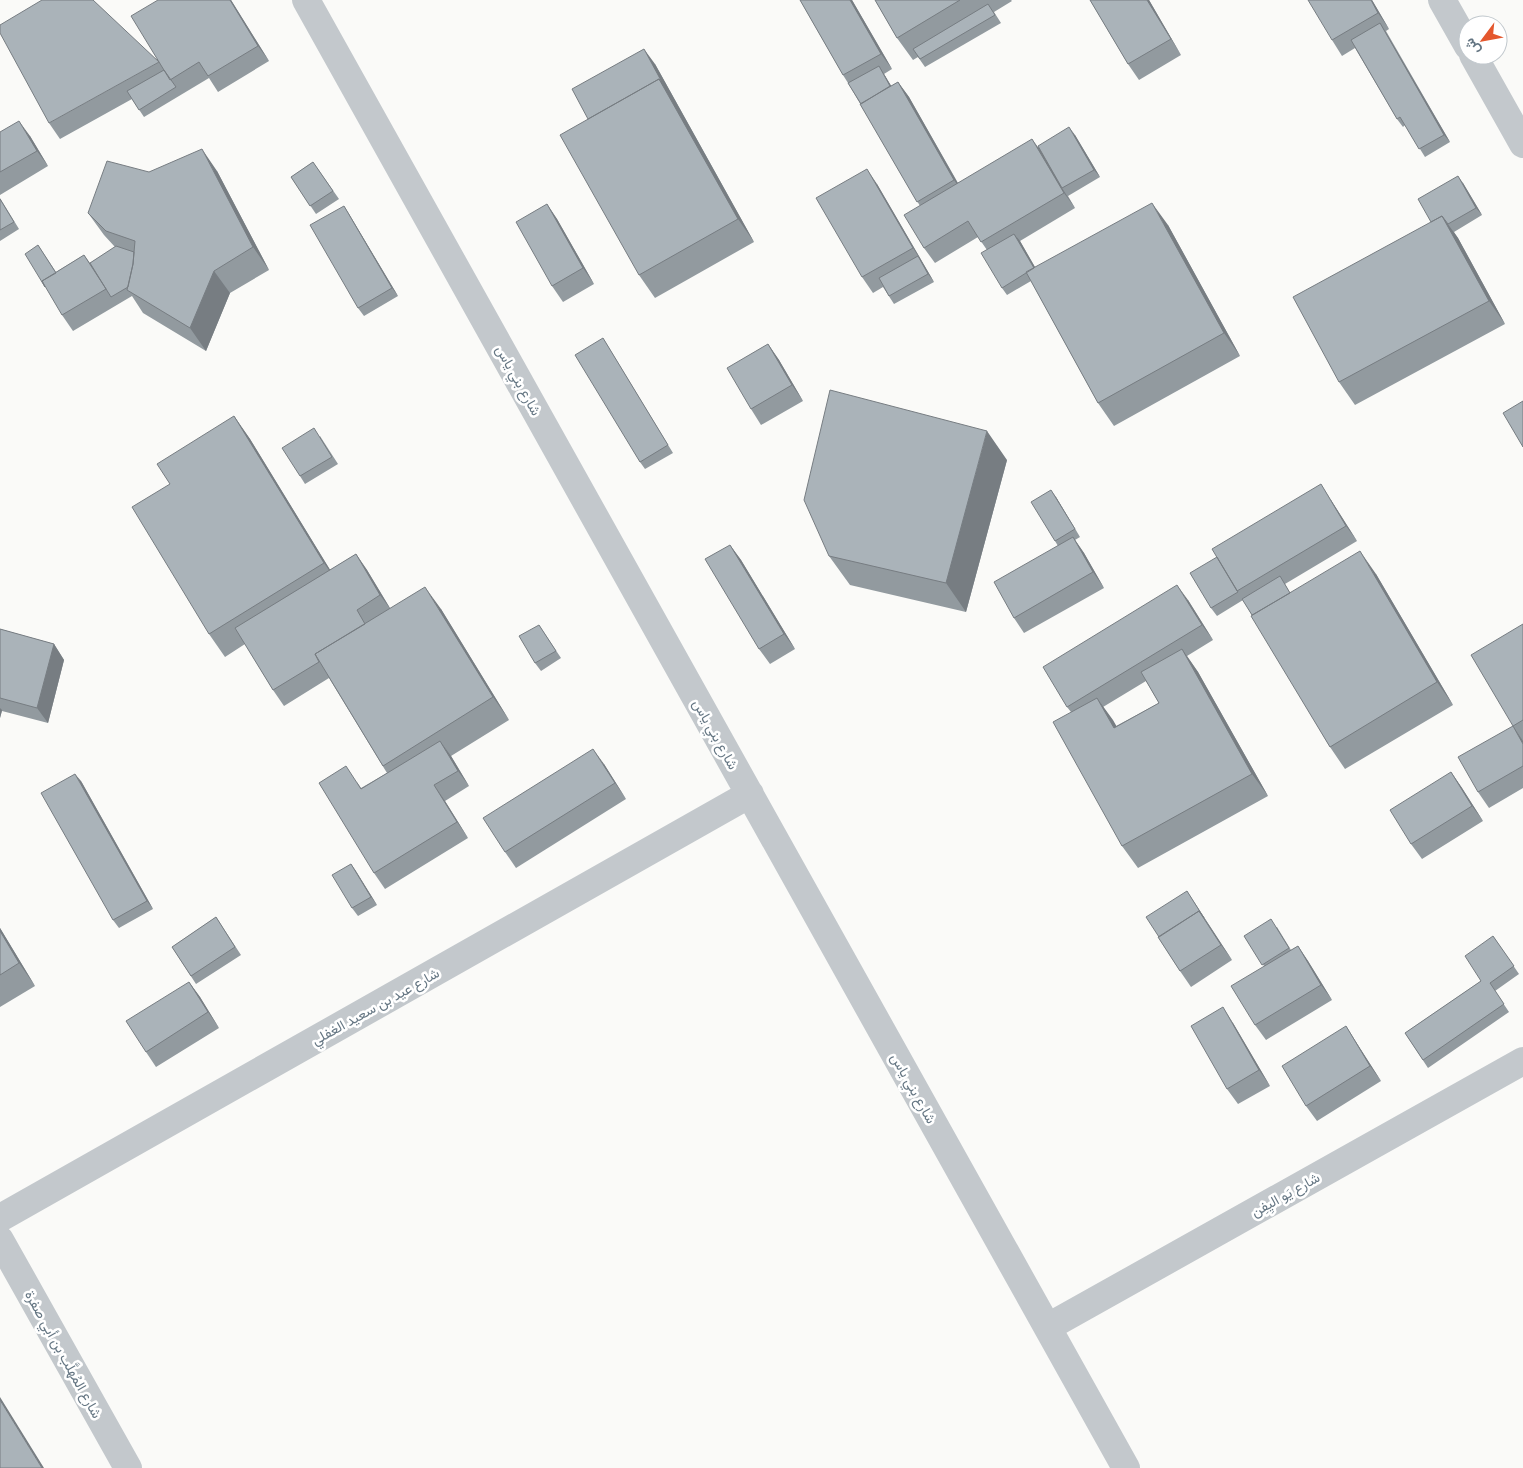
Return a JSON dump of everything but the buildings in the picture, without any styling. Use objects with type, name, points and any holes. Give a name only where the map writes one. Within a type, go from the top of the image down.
[{"type":"street","name":"شارع بني ياس","points":[[306,0],[1126,1468]]},
{"type":"street","points":[[1442,0],[1458,28]]},
{"type":"street","points":[[1479,65],[1523,144]]},
{"type":"street","name":"شارع عيد بن سعيد الغفلي","points":[[0,1218],[750,794]]},
{"type":"street","name":"شارع يَو اليِفِن","points":[[1048,1327],[1523,1061]]},
{"type":"street","name":"شارع المُهلَّب بن أبي صفرة","points":[[0,1240],[128,1468]]}]
